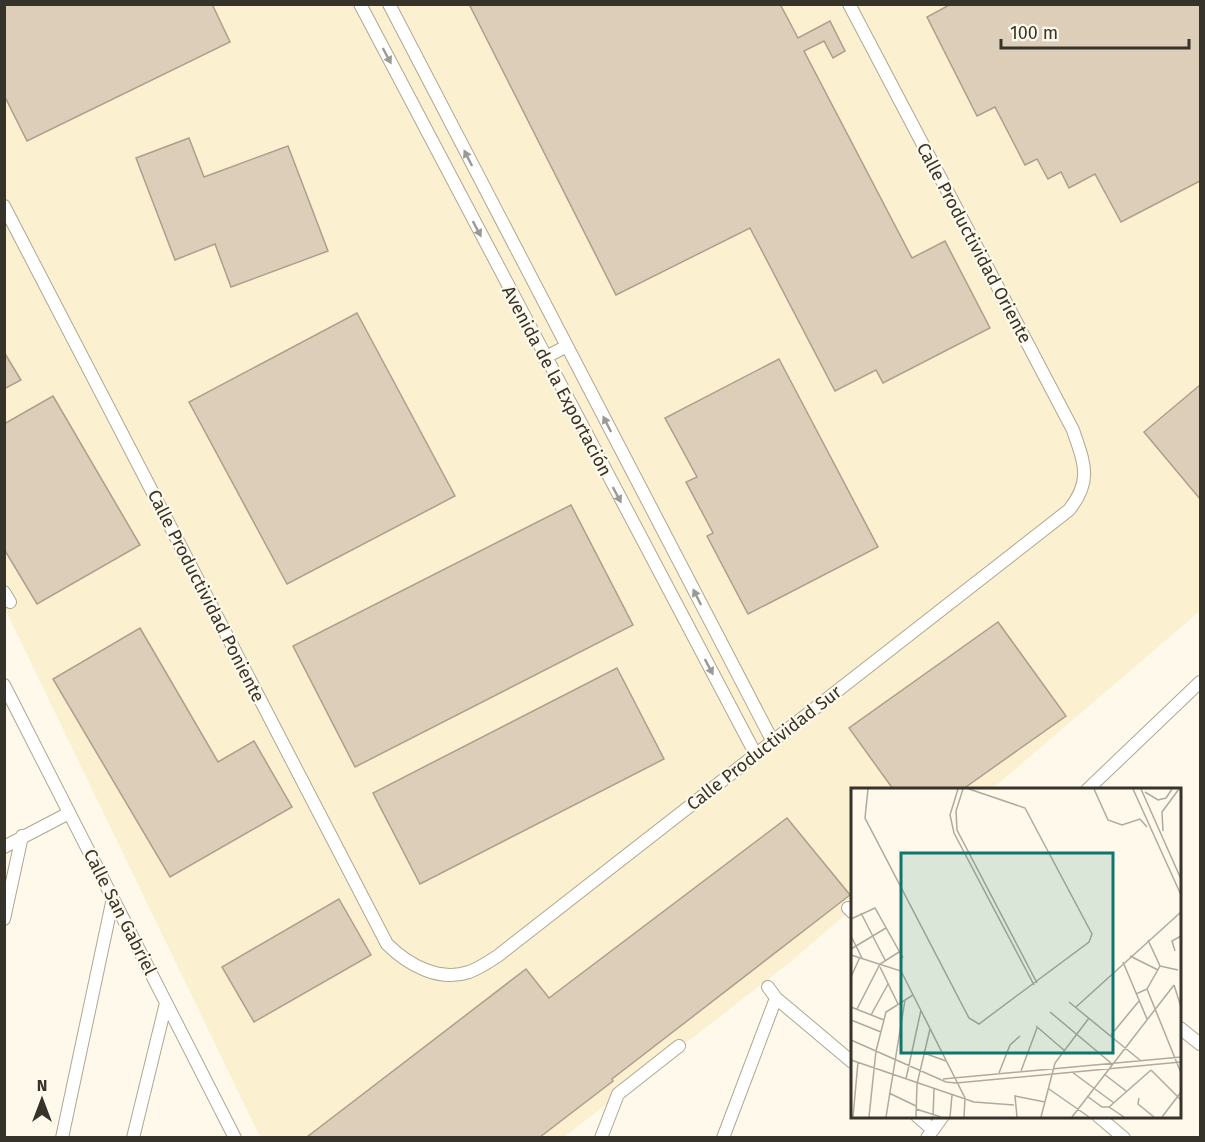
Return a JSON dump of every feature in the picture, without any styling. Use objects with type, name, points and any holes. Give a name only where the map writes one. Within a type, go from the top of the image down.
[{"type":"street","name":"Avenida de la Exportación","points":[[360,4],[544,358],[756,755]]},
{"type":"street","name":"Avenida de la Exportación","points":[[389,4],[772,742]]},
{"type":"street","name":"Calle Productividad Oriente","points":[[849,4],[1073,430],[1085,461],[1083,485]]},
{"type":"street","name":"Calle Productividad Poniente","points":[[4,206],[387,944],[401,957],[425,970]]},
{"type":"street","points":[[544,358],[567,345]]},
{"type":"street","name":"Calle Productividad Sur","points":[[425,970],[446,974],[469,972],[499,955],[1069,510],[1078,498],[1083,485]]},
{"type":"street","points":[[1088,788],[1200,681]]},
{"type":"street","name":"Calle San Gabriel","points":[[4,686],[235,1137]]},
{"type":"street","points":[[4,847],[69,813]]},
{"type":"street","points":[[4,919],[22,836]]},
{"type":"street","points":[[62,1137],[113,898]]},
{"type":"street","points":[[768,987],[776,998],[851,1061]]},
{"type":"street","points":[[723,1137],[776,998]]},
{"type":"street","points":[[134,1137],[166,1003]]},
{"type":"street","points":[[1181,1029],[1199,1039]]},
{"type":"street","points":[[601,1137],[618,1094],[679,1046]]},
{"type":"street","points":[[918,1118],[930,1134],[942,1118]]},
{"type":"street","points":[[1100,1118],[1124,1137]]},
{"type":"shaded area","points":[[5,5],[1200,5],[1200,611],[993,788],[851,788],[851,910],[789,963],[564,1137],[260,1137],[5,609]]},
{"type":"building","points":[[4,4],[212,4],[230,42],[27,141],[4,95]]},
{"type":"building","points":[[469,4],[780,4],[798,38],[830,21],[845,51],[833,58],[824,41],[804,51],[912,258],[945,241],[990,328],[883,383],[876,370],[835,391],[750,228],[616,295]]},
{"type":"building","points":[[951,4],[1200,4],[1200,181],[1121,222],[1095,174],[1069,188],[1061,172],[1048,179],[1037,159],[1025,165],[995,107],[977,116],[927,17]]},
{"type":"building","points":[[189,138],[204,177],[288,146],[328,251],[231,287],[215,244],[175,260],[136,158]]},
{"type":"building","points":[[357,313],[455,496],[287,584],[189,402]]},
{"type":"building","points":[[4,352],[21,380],[4,389]]},
{"type":"building","points":[[779,359],[878,547],[748,614],[707,536],[713,533],[686,482],[697,477],[665,418]]},
{"type":"building","points":[[1200,385],[1200,499],[1144,432]]},
{"type":"building","points":[[53,396],[140,545],[37,604],[4,549],[4,424]]},
{"type":"building","points":[[571,505],[633,625],[355,767],[293,646]]},
{"type":"building","points":[[998,622],[1066,716],[964,788],[892,788],[849,728]]},
{"type":"building","points":[[140,628],[218,762],[254,741],[292,807],[170,877],[53,679]]},
{"type":"building","points":[[617,668],[664,759],[420,884],[373,793]]},
{"type":"building","points":[[787,818],[850,895],[540,1137],[307,1137],[526,969],[549,998]]},
{"type":"building","points":[[339,899],[371,955],[254,1022],[222,967]]}]
